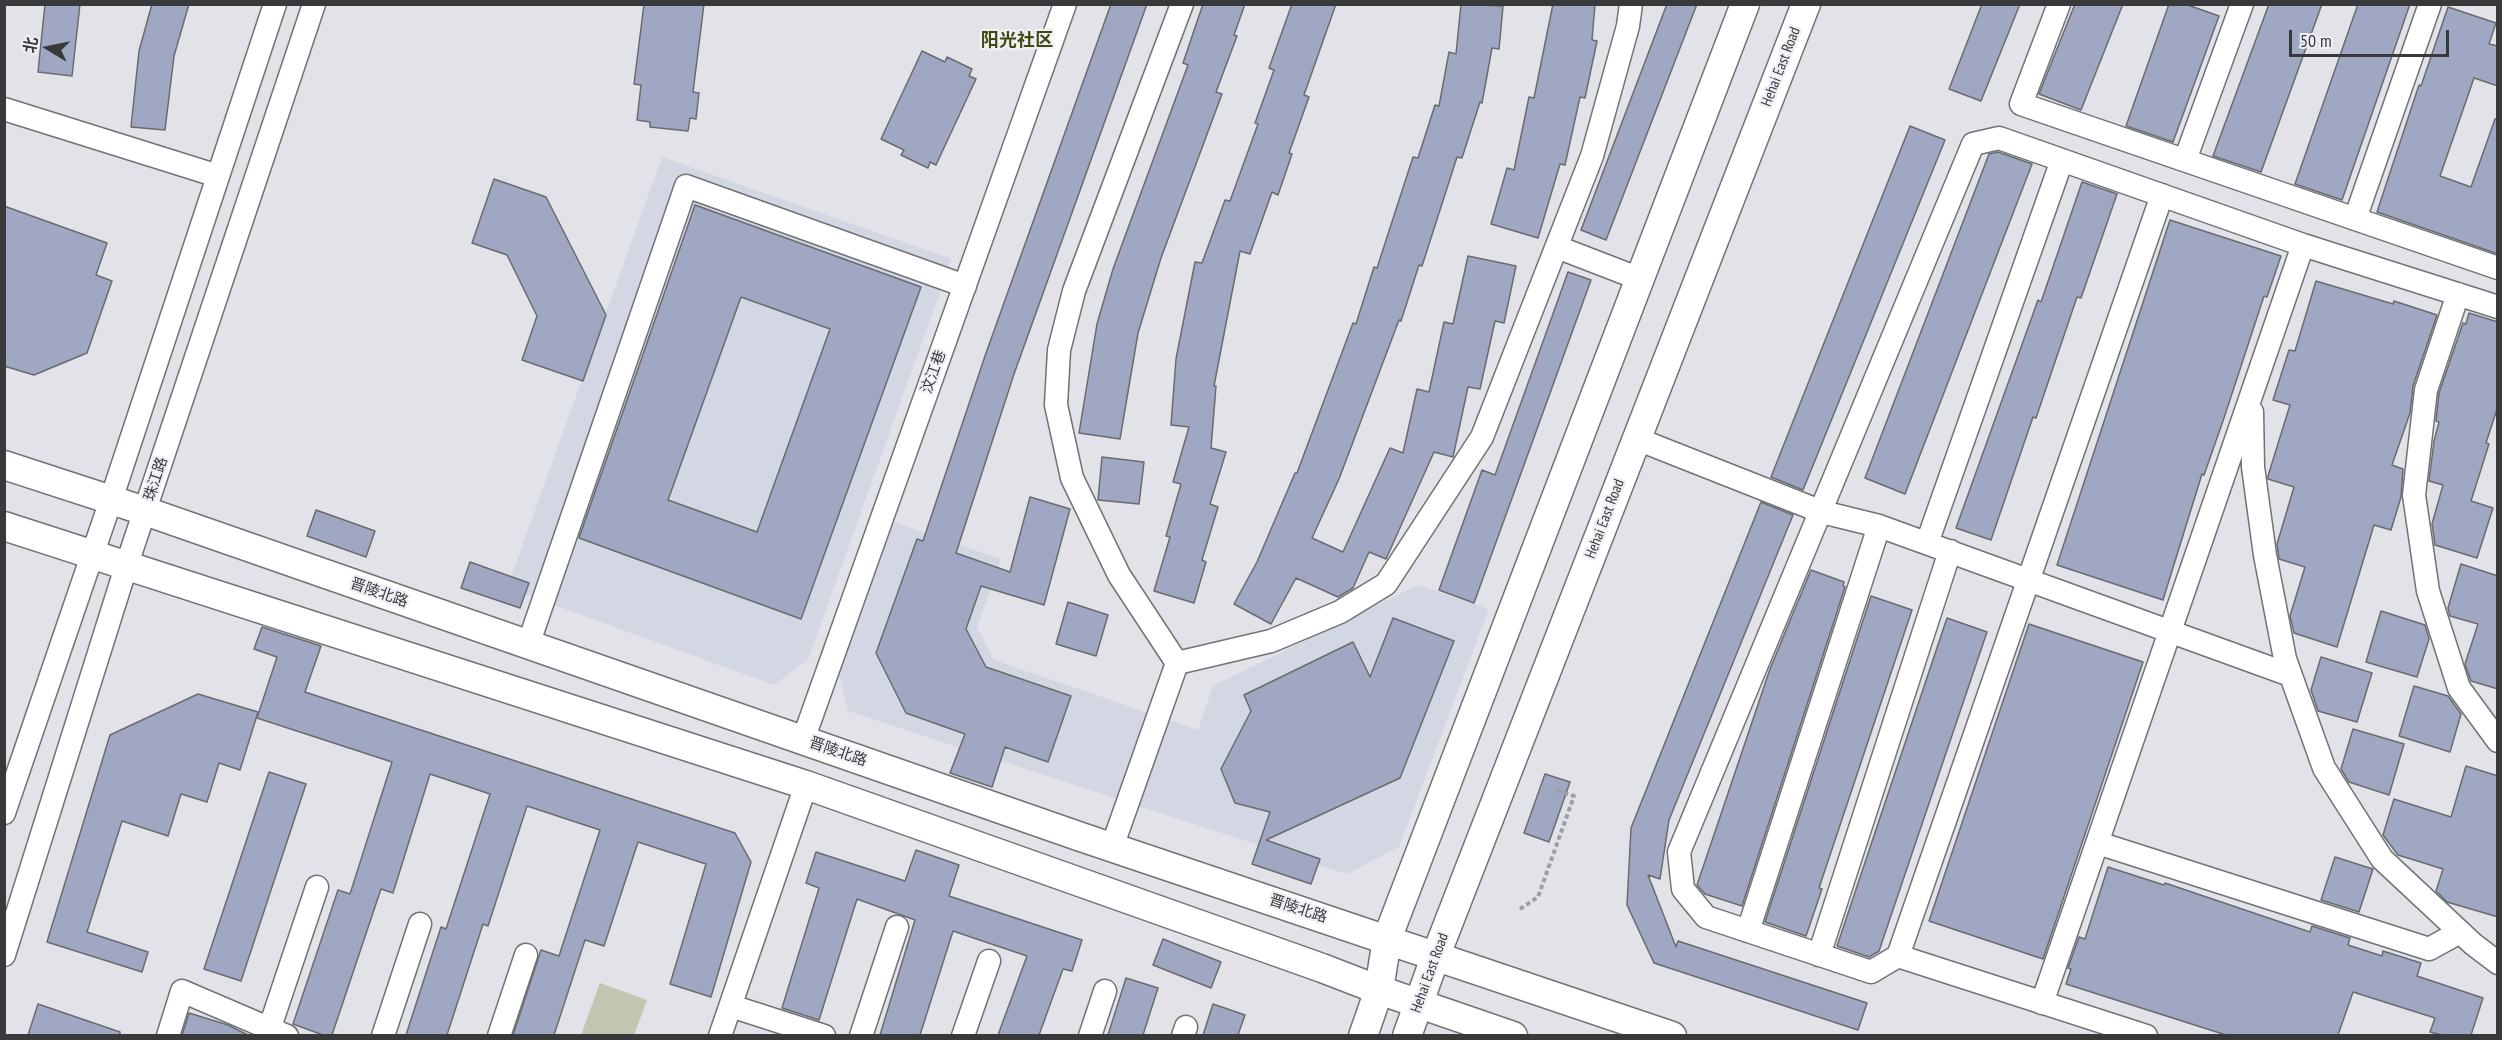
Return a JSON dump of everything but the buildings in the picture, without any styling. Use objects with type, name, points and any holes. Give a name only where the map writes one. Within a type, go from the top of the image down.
[{"type":"main road","points":[[1363,1035],[1379,990],[1387,939],[1745,4]]},
{"type":"main road","name":"Hehai East Road","points":[[1407,1035],[1436,955],[1806,4]]},
{"type":"main road","name":"晋陵北路","points":[[4,465],[145,511],[1112,847],[1672,1035]]},
{"type":"main road","points":[[4,526],[806,785],[1379,990],[1513,1035]]},
{"type":"street","points":[[4,813],[111,500],[275,4]]},
{"type":"street","name":"珠江路","points":[[4,955],[126,567],[314,4]]},
{"type":"street","name":"汶江巷","points":[[803,740],[1065,4]]},
{"type":"street","points":[[1177,663],[1119,575],[1077,489],[1072,478],[1056,405],[1059,350],[1074,291],[1182,4]]},
{"type":"street","points":[[1177,663],[1271,641],[1340,612],[1386,584],[1482,437],[1592,156],[1628,26],[1631,4]]},
{"type":"street","points":[[2059,4],[2021,104],[2498,268]]},
{"type":"street","points":[[2185,160],[2242,4]]},
{"type":"street","points":[[2355,219],[2430,4]]},
{"type":"street","points":[[4,109],[218,177]]},
{"type":"street","points":[[2162,195],[1898,956],[1871,972],[1706,918],[1683,889],[1679,852],[1973,144],[1999,138],[2162,195],[2303,245],[2498,307]]},
{"type":"street","points":[[1927,543],[2062,160]]},
{"type":"street","points":[[528,645],[686,186],[965,286]]},
{"type":"street","points":[[2043,1003],[2303,245]]},
{"type":"street","points":[[1557,247],[1640,279]]},
{"type":"street","points":[[2458,294],[2426,390],[2414,495],[2428,591],[2459,688],[2498,741]]},
{"type":"street","points":[[2252,395],[2253,467],[2285,659],[2324,768],[2382,859],[2460,932],[2498,963]]},
{"type":"street","points":[[1636,439],[1822,512],[1879,526],[2290,675]]},
{"type":"street","points":[[1748,931],[1879,526]]},
{"type":"street","points":[[1819,955],[1950,551]]},
{"type":"street","points":[[1112,847],[1177,663]]},
{"type":"street","points":[[720,1035],[806,785]]},
{"type":"street","points":[[2098,843],[2429,949],[2460,932]]},
{"type":"street","points":[[168,1035],[182,991],[274,1033],[317,887]]},
{"type":"street","points":[[383,1035],[420,924]]},
{"type":"street","points":[[861,1035],[897,927]]},
{"type":"street","points":[[499,1035],[526,955]]},
{"type":"street","points":[[1898,956],[2146,1035]]},
{"type":"street","points":[[963,1035],[989,961]]},
{"type":"street","points":[[1090,1035],[1105,992]]},
{"type":"street","points":[[731,1006],[824,1035]]},
{"type":"path","points":[[1520,909],[1538,897],[1574,796],[1554,790]]},
{"type":"shaded area","points":[[662,157],[952,259],[808,660],[774,685],[507,588]]},
{"type":"shaded area","points":[[894,522],[1001,559],[977,627],[994,660],[1198,730],[1213,686],[1418,585],[1489,609],[1399,847],[1347,874],[848,711],[839,674]]},
{"type":"green space","points":[[600,983],[647,1000],[634,1035],[581,1035]]},
{"type":"district","name":"阳光社区","points":[[1017,41]]}]
